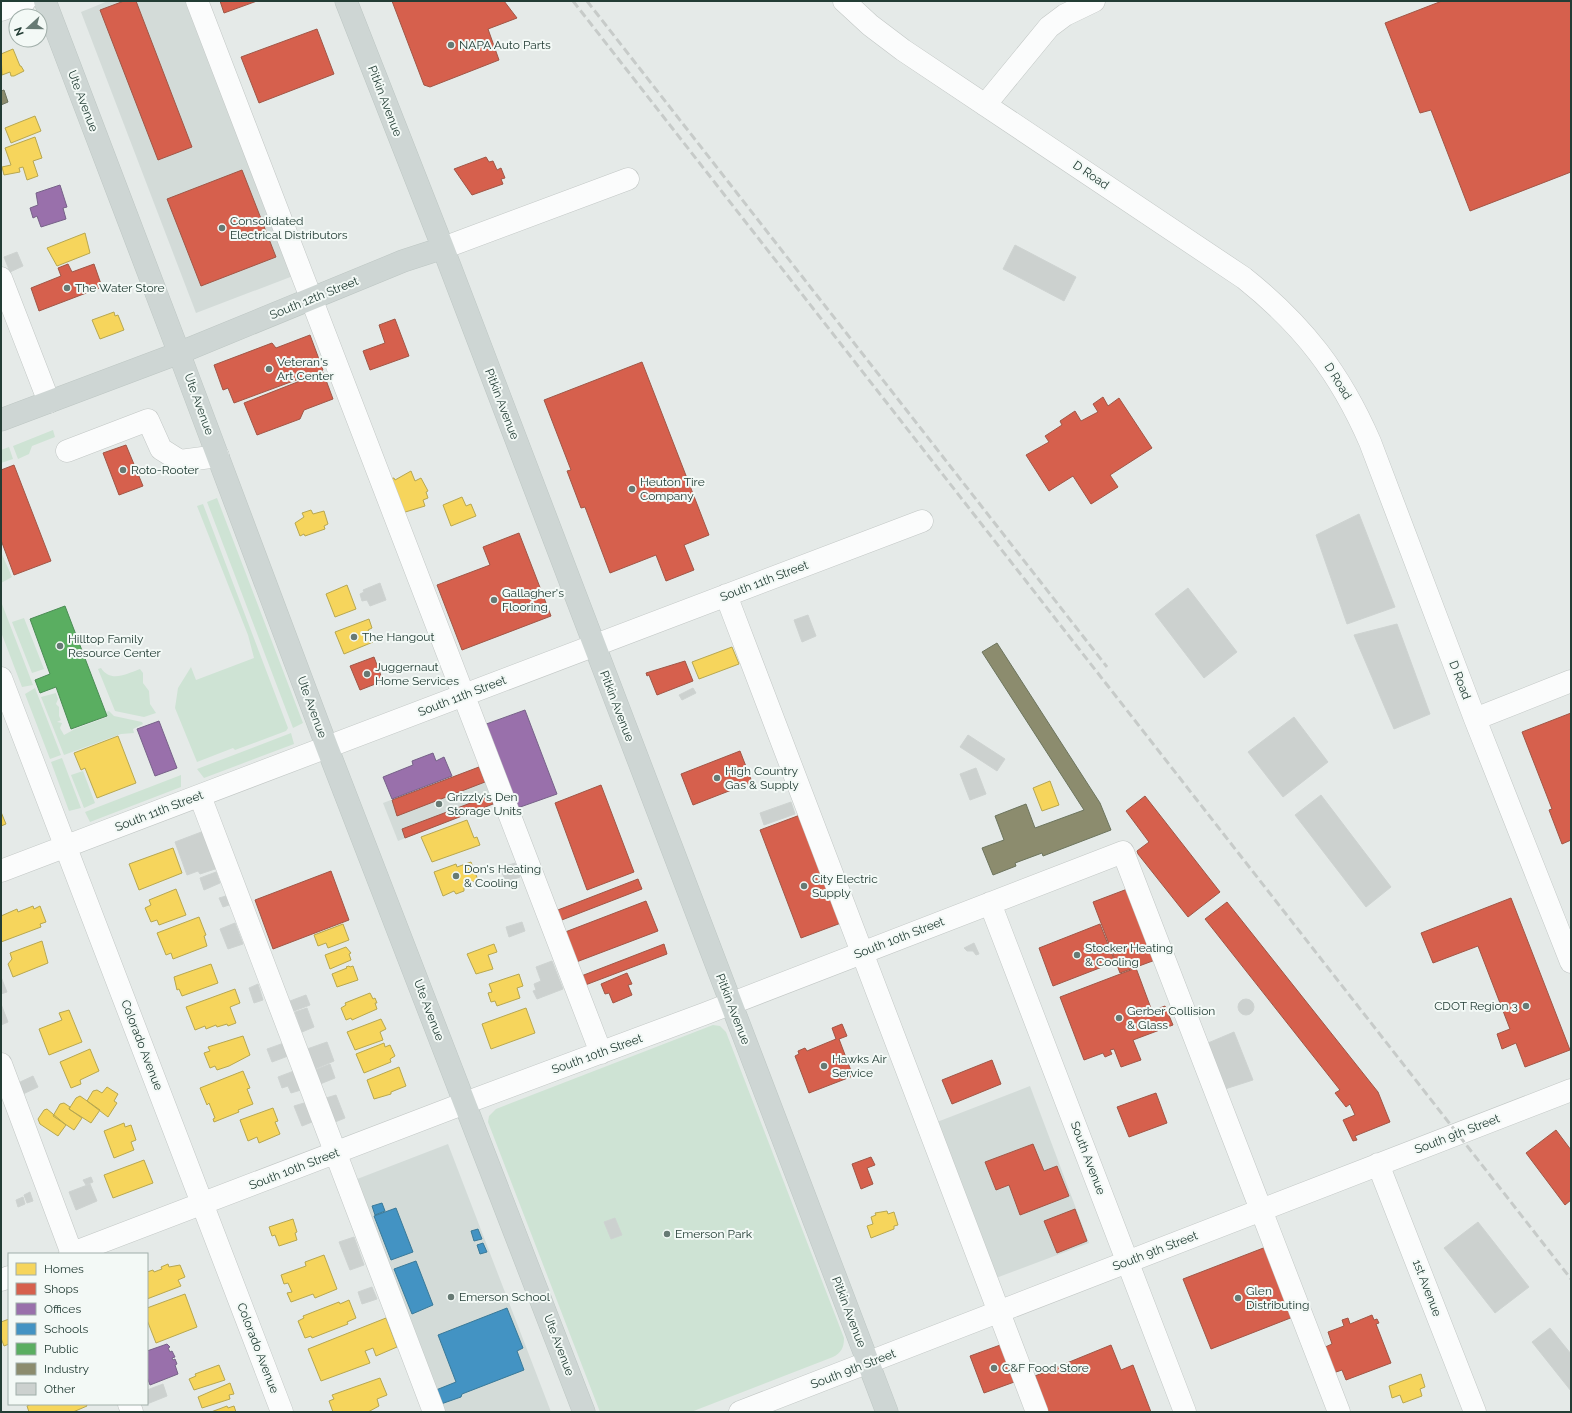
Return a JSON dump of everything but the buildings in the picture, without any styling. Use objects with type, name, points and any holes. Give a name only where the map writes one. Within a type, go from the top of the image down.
[{"type":"main road","name":"Ute Avenue","points":[[45,1],[327,747],[584,1412]]},
{"type":"main road","name":"Pitkin Avenue","points":[[346,1],[443,248],[887,1412]]},
{"type":"main road","name":"South 12th Street","points":[[1,420],[179,353],[403,261],[443,248]]},
{"type":"street","points":[[1,10],[25,1]]},
{"type":"street","points":[[197,1],[601,1053]]},
{"type":"street","name":"D Road","points":[[844,1],[870,25],[903,50],[1244,278],[1279,308],[1322,356],[1339,380],[1355,409],[1370,442],[1475,719],[1571,962]]},
{"type":"street","points":[[985,105],[1049,27],[1065,15],[1094,1]]},
{"type":"street","name":"South 12th Street","points":[[443,248],[628,179]]},
{"type":"street","points":[[1,278],[48,402]]},
{"type":"street","points":[[67,451],[148,420],[161,449],[180,460],[218,456]]},
{"type":"street","name":"South 11th Street","points":[[1,871],[922,521]]},
{"type":"street","points":[[726,595],[1037,1412]]},
{"type":"street","name":"Colorado Avenue","points":[[1,678],[282,1412]]},
{"type":"street","points":[[1475,719],[1571,682]]},
{"type":"street","points":[[200,796],[334,1153],[434,1412]]},
{"type":"street","name":"South 10th Street","points":[[74,1253],[465,1103],[601,1053],[1123,852],[1261,1210]]},
{"type":"street","name":"South Avenue","points":[[990,903],[1185,1412]]},
{"type":"street","points":[[1,1064],[71,1253]]},
{"type":"street","name":"South 9th Street","points":[[740,1412],[1571,1090]]},
{"type":"street","name":"1st Avenue","points":[[1378,1164],[1475,1412]]},
{"type":"street","points":[[1261,1210],[1339,1412]]},
{"type":"shaded area","points":[[108,1],[188,1],[293,276],[196,313],[81,12]]},
{"type":"shaded area","name":"Grizzly's Den Storage Units","points":[[481,766],[495,804],[398,841],[383,803]]},
{"type":"shaded area","points":[[1030,1086],[1089,1243],[996,1278],[937,1122]]},
{"type":"shaded area","name":"Emerson School","points":[[448,1144],[551,1412],[440,1412],[352,1181]]},
{"type":"green space","points":[[53,430],[55,437],[32,446],[29,454],[18,459],[13,446]]},
{"type":"green space","points":[[9,447],[13,459],[1,463],[1,450]]},
{"type":"green space","points":[[217,498],[303,723],[293,728],[207,502]]},
{"type":"green space","points":[[203,504],[288,728],[286,731],[235,750],[233,748],[197,762],[175,708],[178,688],[191,667],[196,680],[254,658],[248,635],[197,506]]},
{"type":"green space","points":[[1,552],[12,577],[1,583]]},
{"type":"green space","points":[[2,604],[33,685],[22,687],[1,632]]},
{"type":"green space","points":[[24,618],[44,669],[32,673],[12,622]]},
{"type":"green space","points":[[101,668],[105,673],[114,676],[124,675],[140,669],[143,673],[143,683],[149,691],[150,704],[156,713],[144,717],[115,711],[98,669]]},
{"type":"green space","points":[[35,688],[61,755],[50,759],[25,694]]},
{"type":"green space","points":[[56,693],[58,699],[56,704],[59,707],[59,716],[61,720],[57,722],[62,723],[60,728],[64,735],[75,729],[107,717],[106,712],[109,711],[114,716],[142,722],[143,724],[133,729],[134,733],[121,734],[64,755],[41,697]]},
{"type":"green space","points":[[291,733],[294,744],[204,778],[197,769]]},
{"type":"green space","points":[[62,758],[81,808],[69,811],[51,762]]},
{"type":"green space","points":[[83,771],[95,803],[84,808],[71,775]]},
{"type":"green space","points":[[181,775],[181,787],[90,822],[85,812]]},
{"type":"green space","name":"Emerson Park","points":[[713,1025],[720,1026],[726,1032],[844,1338],[843,1347],[838,1354],[833,1357],[691,1412],[600,1412],[488,1122],[489,1116],[496,1109]]},
{"type":"railway","points":[[573,1],[1571,1279]]},
{"type":"railway","points":[[587,1],[1107,667]]},
{"type":"place","name":"NAPA Auto Parts","points":[[451,45]]},
{"type":"place","name":"Consolidated Electrical Distributors","points":[[222,228]]},
{"type":"place","name":"The Water Store","points":[[67,288]]},
{"type":"place","name":"Veteran's Art Center","points":[[269,369]]},
{"type":"place","name":"Roto-Rooter","points":[[123,470]]},
{"type":"place","name":"Heuton Tire Company","points":[[632,489]]},
{"type":"place","name":"Gallagher's Flooring","points":[[494,600]]},
{"type":"place","name":"The Hangout","points":[[354,637]]},
{"type":"place","name":"Hilltop Family Resource Center","points":[[60,646]]},
{"type":"place","name":"Juggernaut Home Services","points":[[367,674]]},
{"type":"place","name":"High Country Gas & Supply","points":[[717,778]]},
{"type":"place","name":"Grizzly's Den Storage Units","points":[[439,804]]},
{"type":"place","name":"Don's Heating & Cooling","points":[[456,876]]},
{"type":"place","name":"City Electric Supply","points":[[804,886]]},
{"type":"place","name":"Stocker Heating & Cooling","points":[[1077,955]]},
{"type":"place","name":"CDOT Region 3","points":[[1526,1006]]},
{"type":"place","name":"Gerber Collision & Glass","points":[[1119,1018]]},
{"type":"place","name":"Hawks Air Service","points":[[824,1066]]},
{"type":"place","name":"Emerson Park","points":[[667,1234]]},
{"type":"place","name":"Emerson School","points":[[451,1297]]},
{"type":"place","name":"Glen Distributing","points":[[1238,1298]]},
{"type":"place","name":"C&F Food Store","points":[[994,1368]]}]
